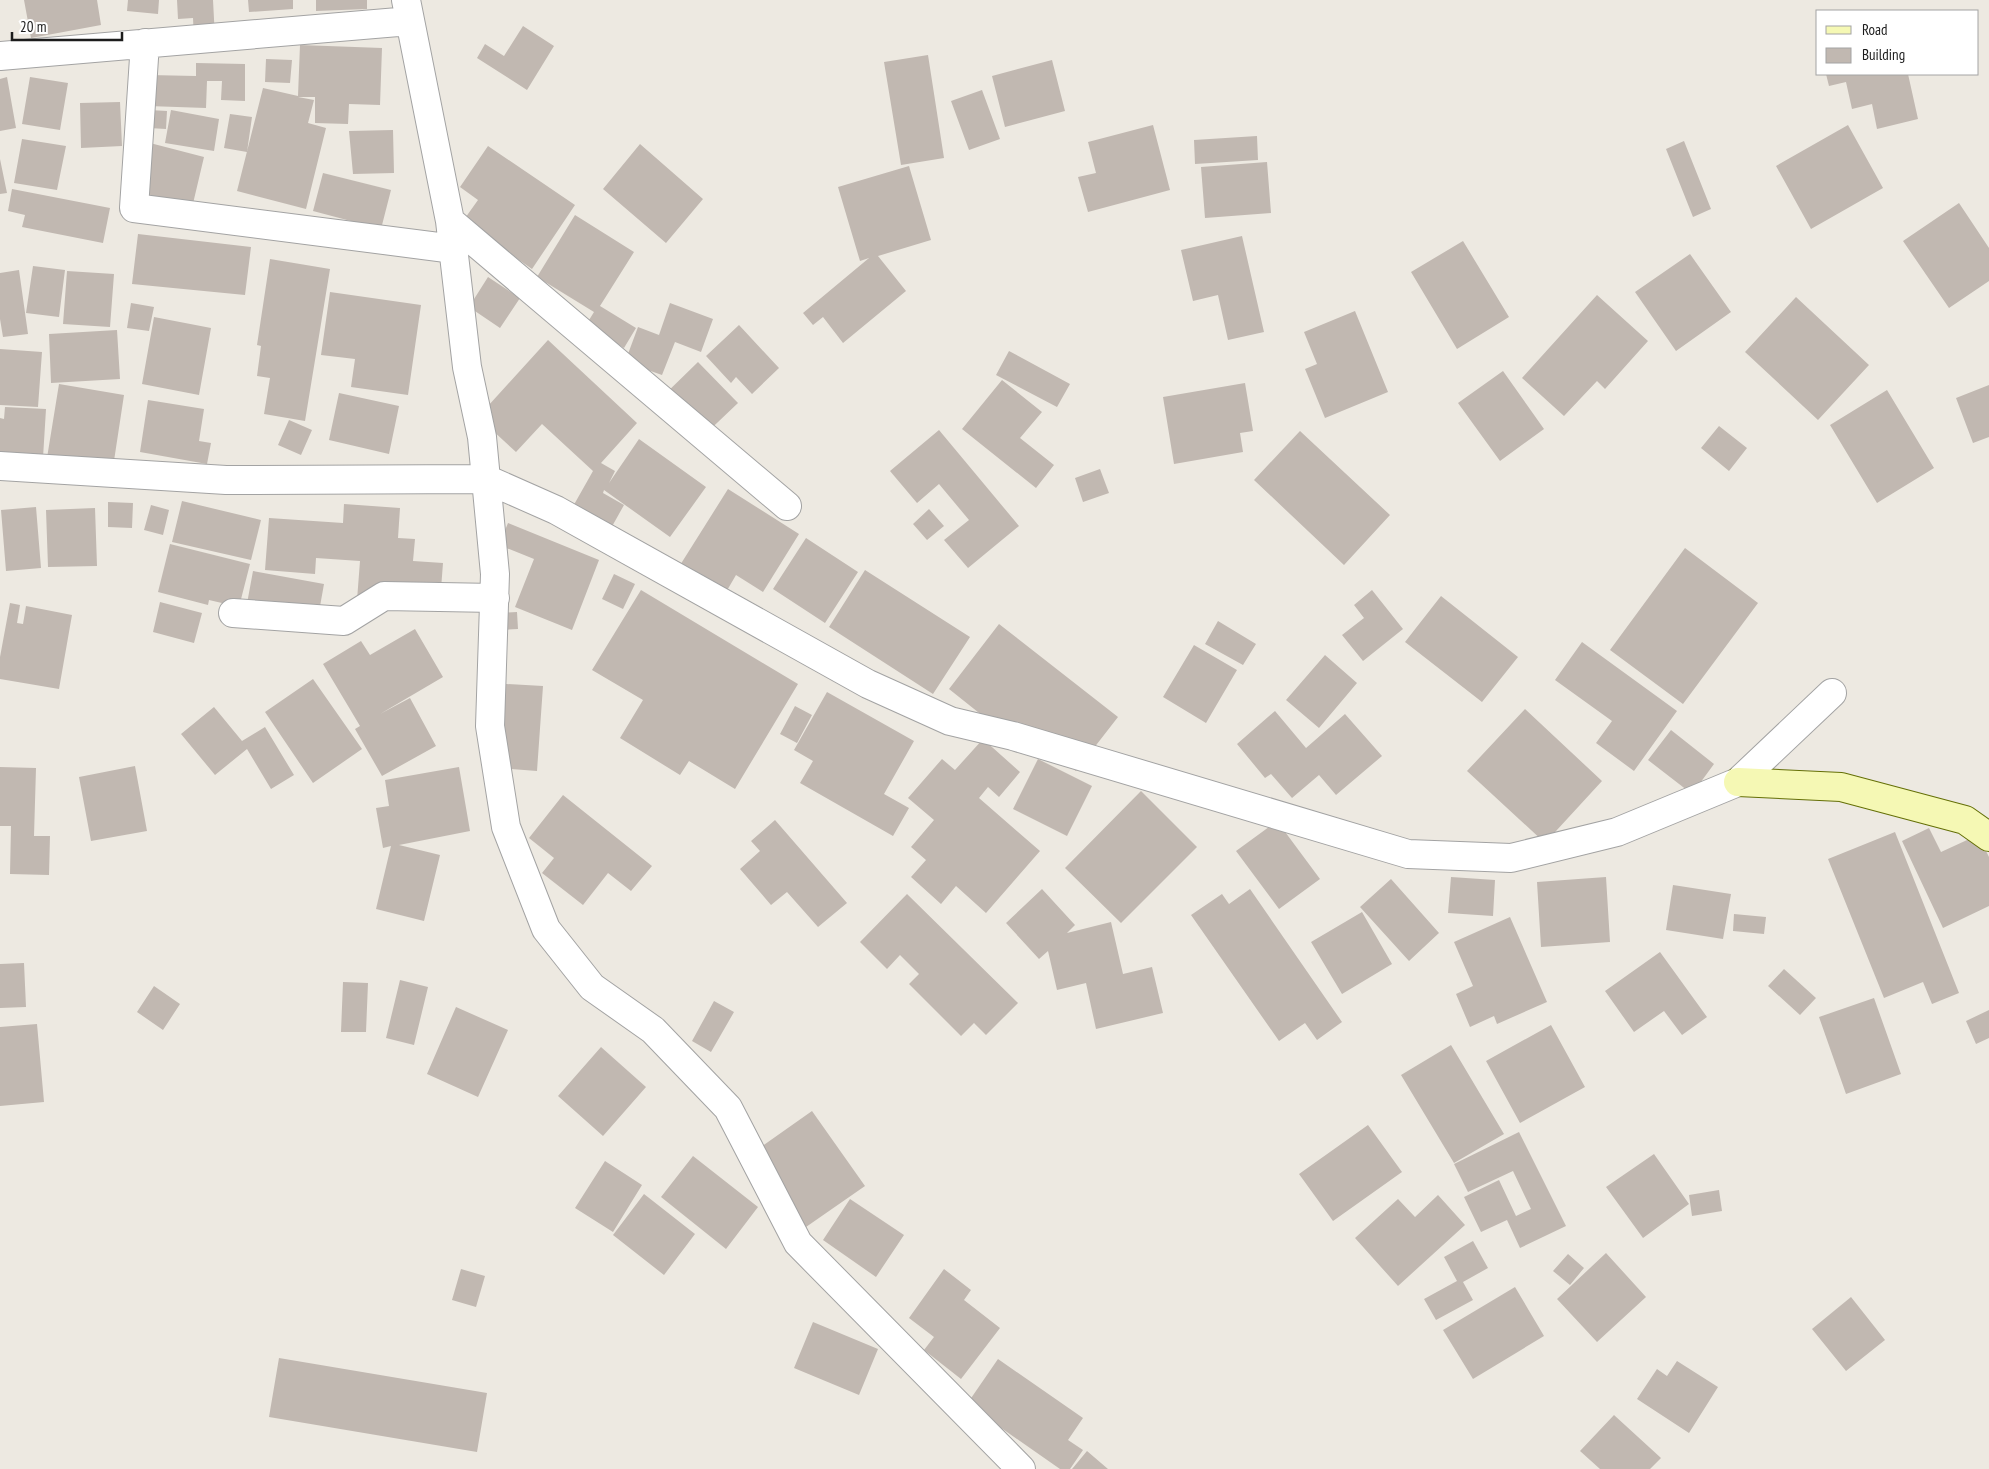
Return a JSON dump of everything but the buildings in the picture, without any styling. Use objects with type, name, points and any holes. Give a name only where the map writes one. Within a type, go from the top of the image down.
[{"type":"street","points":[[0,56],[146,43],[408,11],[450,221],[467,367],[482,437],[496,574],[490,726],[506,827],[546,929],[592,987],[653,1030],[728,1108],[798,1244],[1021,1469]]},
{"type":"street","points":[[146,43],[134,208],[454,249]]},
{"type":"street","points":[[450,221],[787,506]]},
{"type":"street","points":[[0,466],[226,480],[486,479],[556,510],[868,684],[950,721],[1013,736],[1408,854],[1511,858],[1617,832],[1738,782],[1832,693]]},
{"type":"street","points":[[233,613],[344,621],[384,596],[495,598]]},
{"type":"street","points":[[1738,782],[1841,787],[1965,820],[1989,837]]}]
